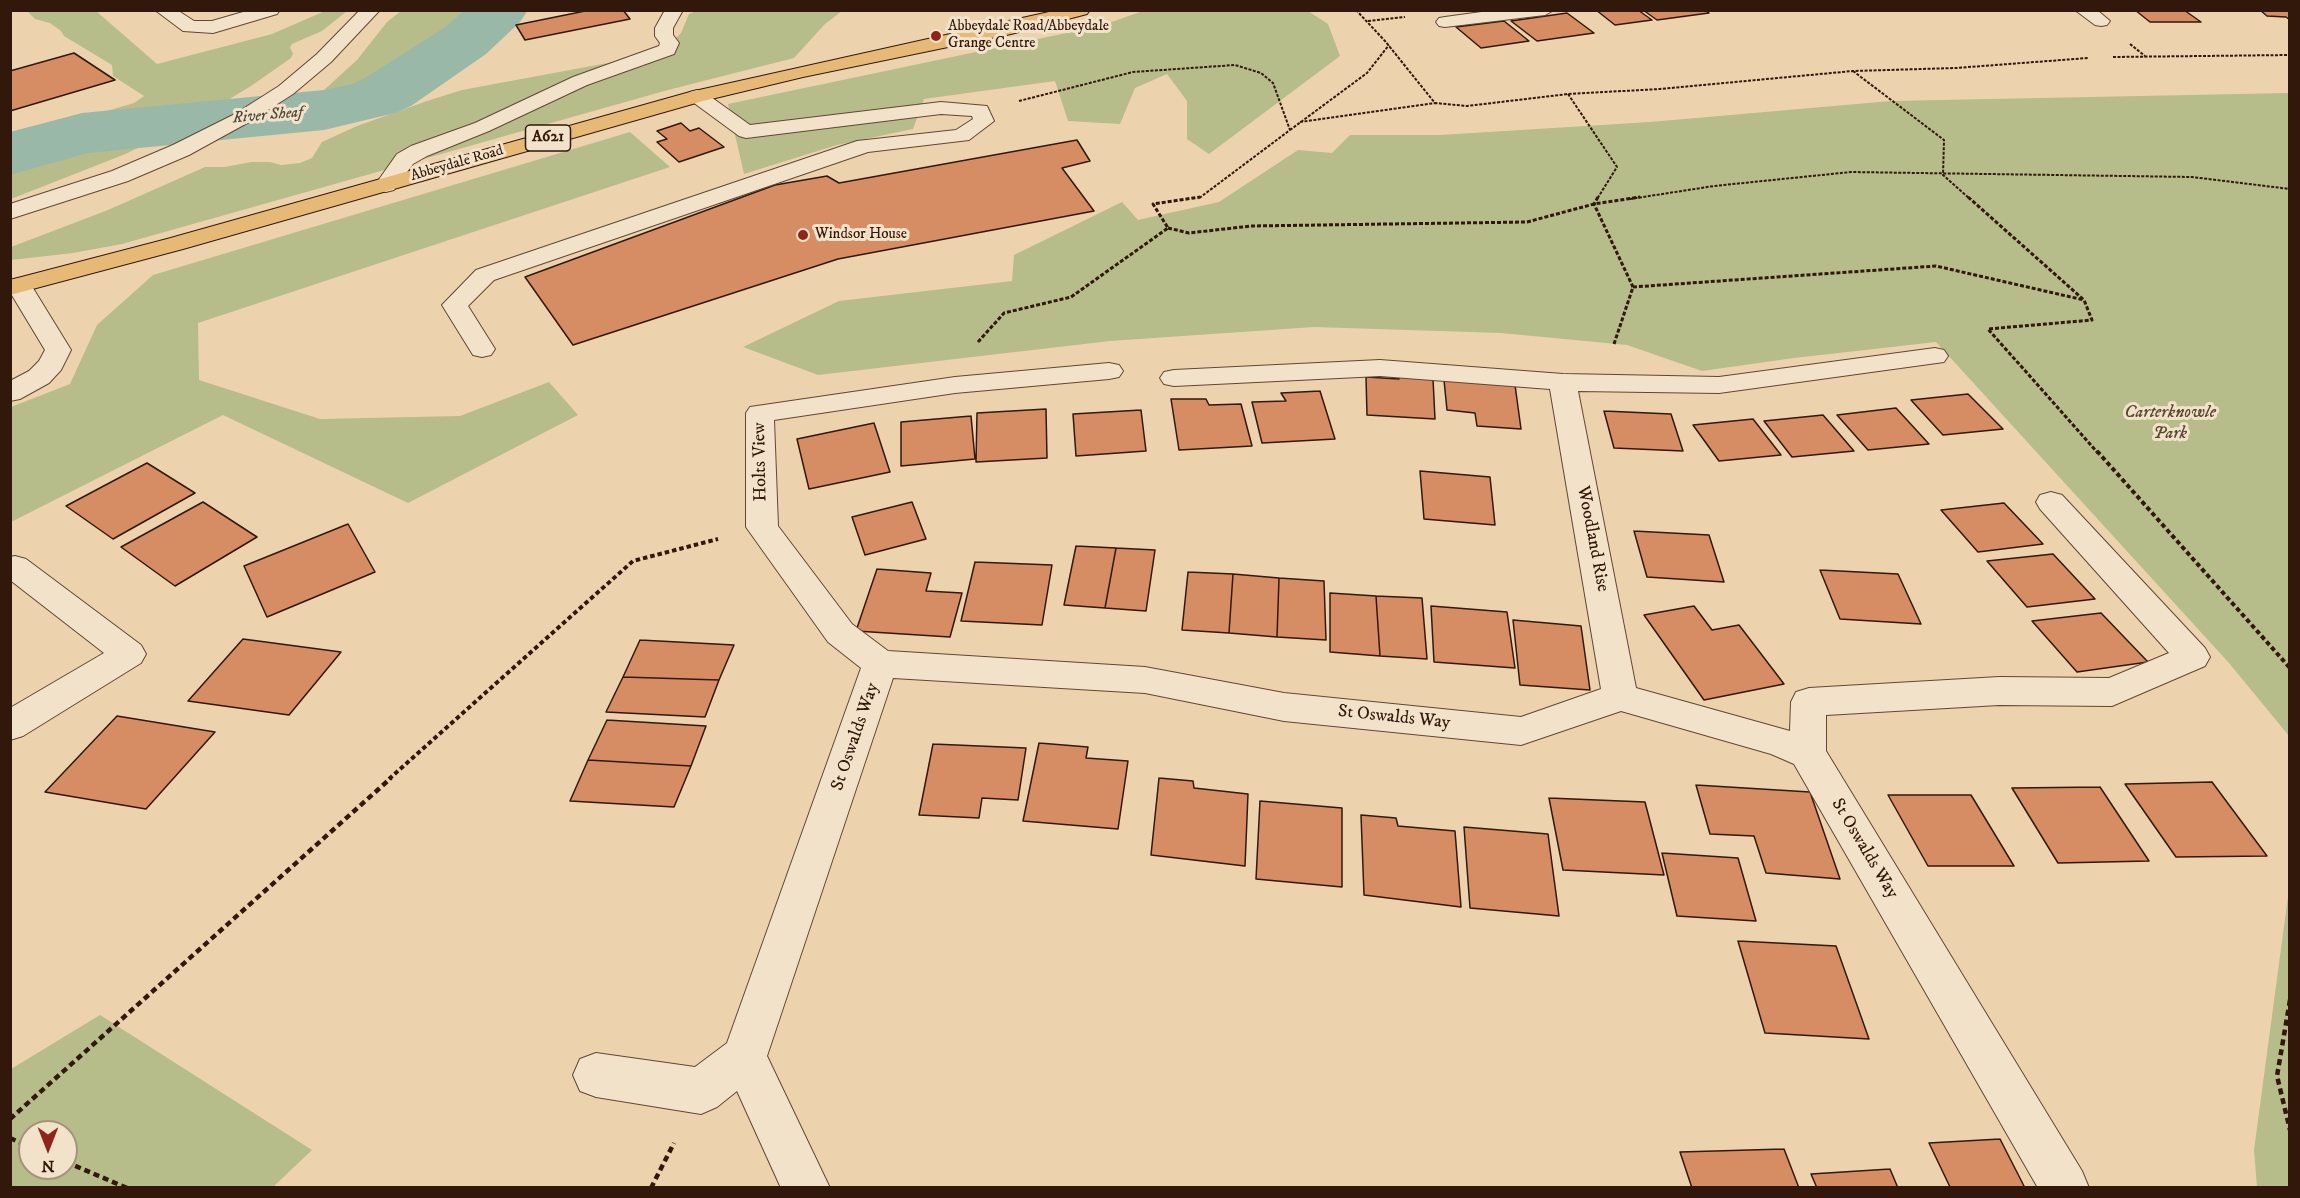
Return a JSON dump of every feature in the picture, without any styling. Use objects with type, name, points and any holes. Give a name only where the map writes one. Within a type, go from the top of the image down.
[{"type":"main road","name":"Abbeydale Road","points":[[13,286],[175,244],[696,96],[803,71],[1011,28],[1081,10]]},
{"type":"street","points":[[164,10],[190,27],[213,27],[271,10]]},
{"type":"street","points":[[10,212],[120,176],[242,118],[286,90],[324,58],[371,10]]},
{"type":"street","points":[[386,185],[405,159],[419,151],[482,127],[580,81],[667,50],[670,44],[664,36],[664,28],[674,10]]},
{"type":"street","points":[[1444,22],[1545,10]]},
{"type":"street","points":[[2084,10],[2101,21]]},
{"type":"street","points":[[482,349],[455,305],[485,275],[865,146],[962,136],[984,121],[980,110],[941,108],[746,132],[696,96]]},
{"type":"street","points":[[10,393],[39,377],[51,364],[58,350],[13,286]]},
{"type":"street","points":[[1174,378],[1380,369],[1563,382],[1719,385],[1935,356]]},
{"type":"street","name":"Holts View","points":[[880,664],[840,633],[762,527],[760,412],[955,385],[1109,371]]},
{"type":"street","name":"Woodland Rise","points":[[1563,382],[1620,697]]},
{"type":"street","points":[[1620,697],[1779,742],[1807,753],[1809,702],[1999,691],[2112,693],[2193,657],[2052,501]]},
{"type":"street","points":[[10,726],[129,654],[15,567]]},
{"type":"street","name":"St Oswalds Way","points":[[744,1057],[880,664],[1145,680],[1284,707],[1521,731],[1620,697]]},
{"type":"street","name":"St Oswalds Way","points":[[1807,753],[2065,1188]]},
{"type":"street","points":[[596,1075],[701,1091],[744,1057],[806,1188]]},
{"type":"path","points":[[1356,10],[1389,45],[1435,102]]},
{"type":"path","points":[[1389,45],[1367,73],[1197,199],[1153,204],[1168,228],[1189,233],[1251,226],[1527,222],[1593,204],[1714,186],[1851,172],[2192,177],[2289,189]]},
{"type":"path","points":[[2104,57],[2289,55]]},
{"type":"path","points":[[1300,123],[1435,102],[1467,106],[1568,94],[1660,89],[1853,71],[1956,68],[2093,57]]},
{"type":"path","points":[[980,110],[1133,72],[1235,65],[1262,73],[1273,83],[1290,130]]},
{"type":"path","points":[[1853,71],[1944,140],[1943,175]]},
{"type":"path","points":[[1568,94],[1617,167],[1593,204]]},
{"type":"path","points":[[1943,175],[2084,300],[2092,320],[1988,329],[2289,668]]},
{"type":"path","points":[[1593,204],[1633,287],[1611,353]]},
{"type":"path","points":[[975,345],[1004,313],[1071,297],[1168,228]]},
{"type":"path","points":[[1633,287],[1936,266],[2084,300]]},
{"type":"path","points":[[10,1119],[633,561],[762,527]]},
{"type":"path","points":[[2289,1000],[2277,1076],[2289,1130]]},
{"type":"path","points":[[78,1167],[127,1188]]},
{"type":"green space","points":[[27,11],[96,11],[157,64],[272,34],[325,11],[347,11],[322,31],[292,44],[291,58],[251,86],[185,126],[123,155],[11,199],[11,139],[134,103],[144,96],[113,76],[112,65],[64,36],[50,23],[35,19]]},
{"type":"green space","points":[[401,11],[521,11],[455,40],[387,87],[355,95],[314,99],[357,60],[387,22]]},
{"type":"green space","points":[[696,11],[842,11],[825,24],[794,58],[668,90],[122,244],[73,253],[11,260],[11,247],[108,210],[205,167],[225,167],[251,162],[270,162],[281,165],[300,163],[312,158],[322,142],[357,126],[430,100],[462,90],[624,60],[673,41],[681,33],[689,14]]},
{"type":"green space","points":[[1143,11],[1308,11],[1328,24],[1340,56],[1209,154],[1187,139],[1187,101],[1167,74],[1135,88],[1120,124],[1068,121],[1055,81],[924,99],[913,129],[837,145],[744,174],[728,104],[1100,26]]},
{"type":"green space","name":"Carterknowle Park","points":[[2289,93],[2289,736],[2229,663],[1936,342],[1702,371],[1627,345],[1501,333],[1314,327],[1110,341],[818,375],[743,347],[839,301],[1012,281],[1014,255],[1122,202],[1138,220],[1219,202],[1298,150],[1332,153],[1350,135],[1440,135],[1650,122],[1891,101]]},
{"type":"green space","points":[[630,132],[670,167],[198,323],[199,380],[320,419],[460,416],[549,382],[578,415],[408,503],[223,415],[11,522],[11,407],[70,384],[97,325],[153,275]]},
{"type":"green space","points":[[2289,889],[2289,1187],[2257,1187],[2254,1150]]},
{"type":"green space","points":[[100,1015],[312,1150],[273,1187],[11,1187],[11,1069]]},
{"type":"building","points":[[590,10],[623,10],[630,19],[525,40],[516,25]]},
{"type":"building","points":[[1596,10],[1638,10],[1652,20],[1615,25]]},
{"type":"building","points":[[1643,10],[1705,10],[1709,13],[1657,20]]},
{"type":"building","points":[[2135,10],[2184,10],[2201,22],[2150,22]]},
{"type":"building","points":[[2260,10],[2290,10],[2290,20],[2286,17],[2267,16]]},
{"type":"building","points":[[1567,13],[1594,33],[1537,41],[1511,21]]},
{"type":"building","points":[[1504,21],[1529,41],[1481,48],[1456,27]]},
{"type":"building","points":[[74,53],[115,80],[10,111],[10,71]]},
{"type":"building","points":[[681,123],[690,131],[699,128],[724,147],[679,162],[657,142],[667,139],[657,131]]},
{"type":"building","name":"Windsor House","points":[[1077,140],[1090,161],[1062,168],[1094,211],[838,259],[573,345],[525,277],[775,185],[827,176],[839,183]]},
{"type":"building","points":[[1399,374],[1433,379],[1435,419],[1367,415],[1366,377],[1399,379]]},
{"type":"building","points":[[1444,380],[1515,385],[1521,429],[1477,426],[1475,413],[1447,410]]},
{"type":"building","points":[[1320,391],[1335,439],[1262,443],[1252,402],[1286,401],[1281,393]]},
{"type":"building","points":[[1968,394],[2003,429],[1943,435],[1911,400]]},
{"type":"building","points":[[1171,399],[1206,399],[1209,405],[1241,404],[1252,446],[1179,450]]},
{"type":"building","points":[[1896,408],[1929,444],[1868,450],[1837,415]]},
{"type":"building","points":[[1046,409],[1047,458],[976,462],[977,413]]},
{"type":"building","points":[[1141,410],[1146,451],[1076,456],[1073,414]]},
{"type":"building","points":[[1604,411],[1671,414],[1683,451],[1614,448]]},
{"type":"building","points":[[1823,415],[1854,451],[1792,457],[1764,421]]},
{"type":"building","points":[[971,416],[975,459],[901,466],[901,422]]},
{"type":"building","points":[[1753,419],[1781,455],[1719,461],[1693,425]]},
{"type":"building","points":[[874,423],[890,472],[809,489],[797,439]]},
{"type":"building","points":[[147,463],[195,493],[113,539],[66,506]]},
{"type":"building","points":[[1420,471],[1490,477],[1495,525],[1424,519]]},
{"type":"building","points":[[203,502],[257,537],[175,586],[121,547]]},
{"type":"building","points":[[912,502],[926,539],[865,555],[852,517]]},
{"type":"building","points":[[2004,503],[2043,544],[1978,552],[1941,510]]},
{"type":"building","points":[[348,524],[375,572],[267,617],[244,566]]},
{"type":"building","points":[[1634,531],[1709,535],[1724,582],[1647,577]]},
{"type":"building","points":[[1076,546],[1116,548],[1105,608],[1064,605]]},
{"type":"building","points":[[1116,548],[1155,550],[1146,611],[1105,608]]},
{"type":"building","points":[[2053,554],[2095,599],[2027,607],[1987,561]]},
{"type":"building","points":[[975,562],[1052,565],[1042,625],[961,621]]},
{"type":"building","points":[[877,569],[931,573],[926,591],[962,593],[950,637],[856,631]]},
{"type":"building","points":[[1820,570],[1898,574],[1921,624],[1840,619]]},
{"type":"building","points":[[1188,572],[1233,574],[1229,633],[1182,630]]},
{"type":"building","points":[[1233,574],[1279,578],[1277,637],[1229,633]]},
{"type":"building","points":[[1279,578],[1324,581],[1326,640],[1277,637]]},
{"type":"building","points":[[1330,593],[1376,596],[1380,656],[1330,652]]},
{"type":"building","points":[[1376,596],[1422,598],[1427,659],[1380,656]]},
{"type":"building","points":[[1431,606],[1507,612],[1515,668],[1434,662]]},
{"type":"building","points":[[1694,606],[1712,630],[1739,625],[1784,684],[1704,700],[1644,615]]},
{"type":"building","points":[[2101,613],[2148,662],[2077,672],[2032,621]]},
{"type":"building","points":[[1513,620],[1581,626],[1590,690],[1520,685]]},
{"type":"building","points":[[243,639],[341,652],[289,715],[188,701]]},
{"type":"building","points":[[640,640],[734,645],[719,680],[623,677]]},
{"type":"building","points":[[623,677],[719,680],[705,717],[606,712]]},
{"type":"building","points":[[117,716],[215,732],[146,809],[45,792]]},
{"type":"building","points":[[607,720],[706,726],[691,766],[588,760]]},
{"type":"building","points":[[1039,743],[1088,747],[1086,758],[1128,761],[1118,829],[1023,821]]},
{"type":"building","points":[[933,744],[1026,748],[1018,800],[982,798],[979,818],[919,815]]},
{"type":"building","points":[[588,760],[691,766],[674,807],[570,801]]},
{"type":"building","points":[[1159,778],[1193,781],[1194,788],[1248,794],[1245,866],[1151,855]]},
{"type":"building","points":[[2212,782],[2267,856],[2176,857],[2125,784]]},
{"type":"building","points":[[1696,785],[1810,792],[1840,879],[1766,873],[1754,836],[1710,834]]},
{"type":"building","points":[[2100,787],[2149,861],[2058,863],[2012,788]]},
{"type":"building","points":[[1888,795],[1971,795],[2014,866],[1928,866]]},
{"type":"building","points":[[1549,798],[1645,802],[1664,875],[1563,870]]},
{"type":"building","points":[[1260,801],[1342,808],[1342,887],[1256,879]]},
{"type":"building","points":[[1361,815],[1396,818],[1398,826],[1455,831],[1461,907],[1364,895]]},
{"type":"building","points":[[1464,827],[1548,834],[1559,916],[1470,908]]},
{"type":"building","points":[[1662,853],[1738,858],[1756,921],[1677,916]]},
{"type":"building","points":[[1738,941],[1836,946],[1869,1039],[1765,1033]]},
{"type":"building","points":[[2000,1139],[2025,1188],[1943,1188],[1950,1187],[1929,1143]]},
{"type":"building","points":[[1784,1149],[1799,1188],[1692,1188],[1680,1152]]},
{"type":"building","points":[[1890,1169],[1898,1188],[1817,1188],[1811,1174]]},
{"type":"waterway","name":"River Sheaf","points":[[10,154],[82,133],[324,110],[372,99],[388,92],[465,41],[500,10]]},
{"type":"place","name":"Abbeydale Road/Abbeydale Grange Centre","points":[[936,36]]},
{"type":"place","name":"Windsor House","points":[[803,235]]}]
